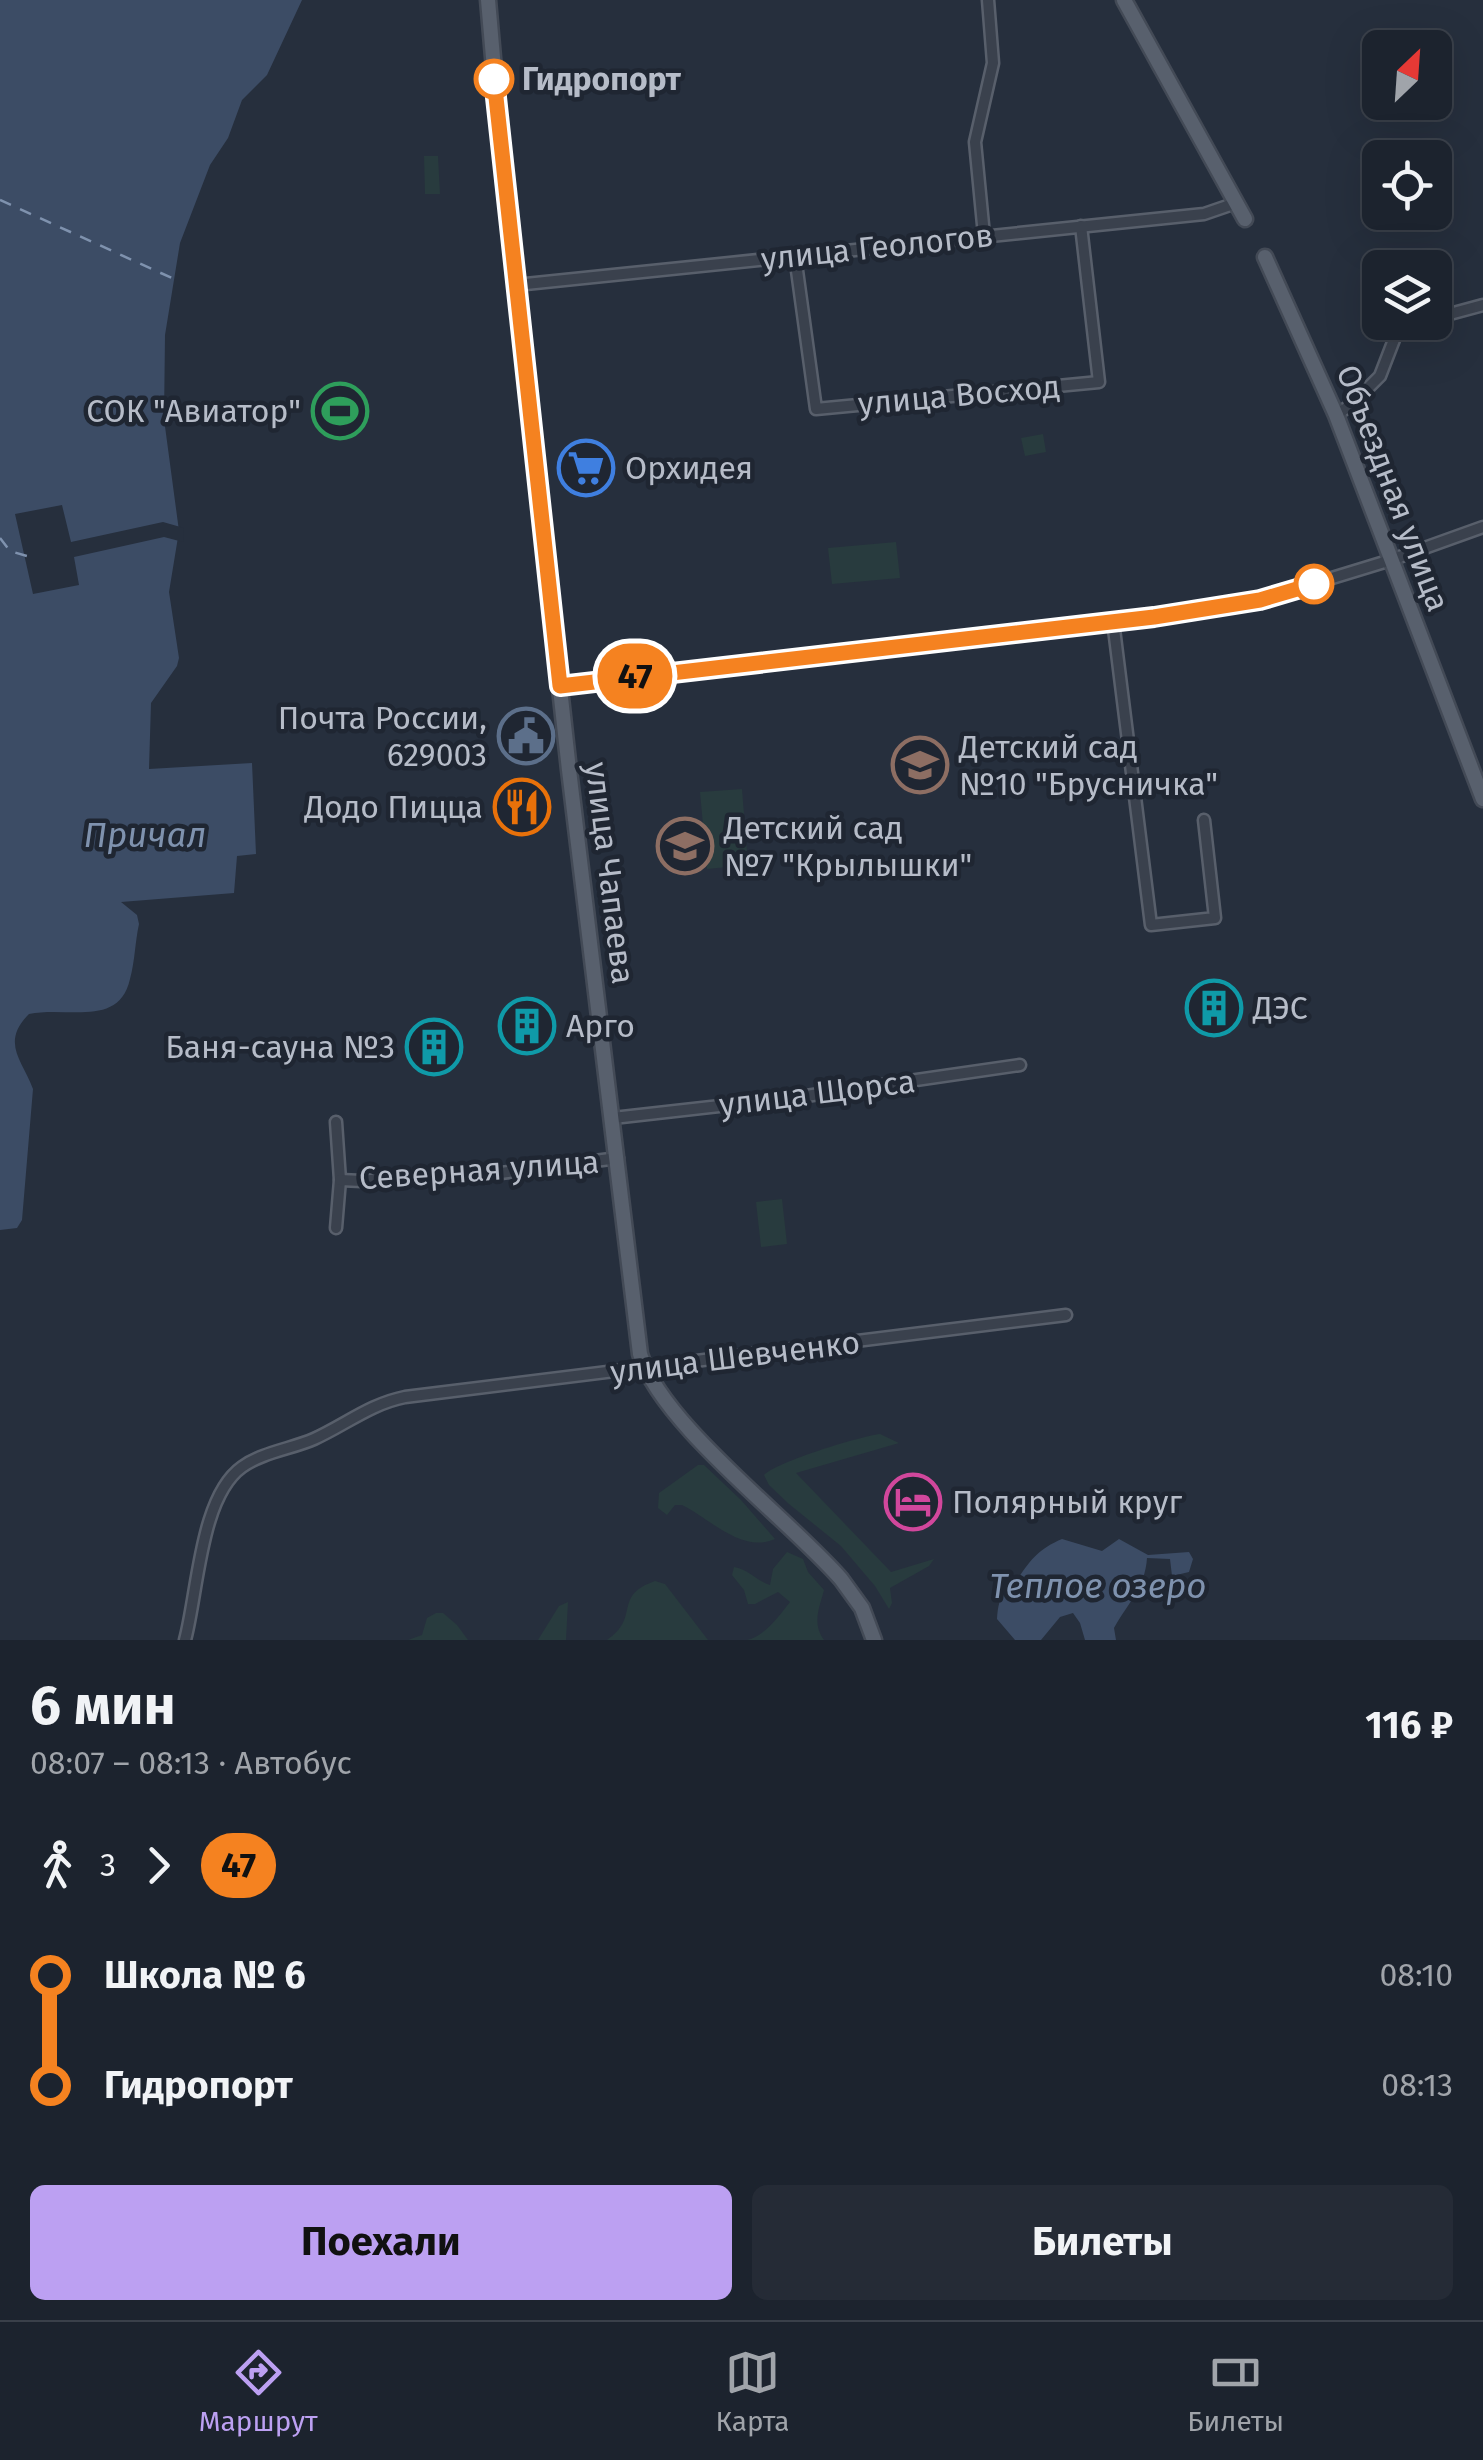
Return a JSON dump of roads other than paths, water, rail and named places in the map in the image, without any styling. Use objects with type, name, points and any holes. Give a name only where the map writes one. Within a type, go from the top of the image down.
[{"type":"main road","name":"улица Чапаева","points":[[488,0],[560,686],[637,1336],[646,1369],[698,1436],[841,1579],[862,1608],[874,1640]]},
{"type":"main road","points":[[1124,0],[1245,220]]},
{"type":"main road","name":"Объездная улица","points":[[1265,257],[1336,415],[1483,798]]},
{"type":"street","points":[[984,236],[975,142],[993,63],[988,0]]},
{"type":"street","name":"улица Геологов","points":[[516,285],[1204,214],[1236,203]]},
{"type":"street","name":"улица Восход","points":[[795,256],[816,409],[1099,382],[1081,226]]},
{"type":"street","points":[[1452,313],[1483,305]]},
{"type":"street","points":[[1336,415],[1352,405],[1380,376],[1394,340]]},
{"type":"street","points":[[560,686],[1113,621],[1272,598],[1483,527]]},
{"type":"street","points":[[1113,621],[1151,925],[1215,918],[1204,820]]},
{"type":"street","name":"улица Щорса","points":[[613,1118],[799,1097],[1020,1065]]},
{"type":"street","points":[[336,1122],[340,1180],[336,1228]]},
{"type":"street","name":"Северная улица","points":[[340,1180],[455,1171],[493,1174],[618,1158]]},
{"type":"street","name":"улица Шевченко","points":[[185,1640],[206,1534],[218,1500],[234,1474],[256,1459],[328,1432],[375,1406],[405,1397],[1066,1315]]},
{"type":"water","name":"Причал","points":[[0,0],[302,0],[267,75],[242,100],[228,138],[210,165],[180,243],[165,335],[164,419],[179,531],[169,592],[179,658],[151,703],[149,769],[252,763],[256,854],[237,856],[234,893],[121,902],[137,915],[139,924],[132,972],[124,994],[103,1009],[29,1014],[20,1024],[16,1052],[33,1089],[22,1220],[17,1228],[0,1230]]},
{"type":"water","name":"Теплое озеро","points":[[1062,1539],[1102,1551],[1119,1539],[1148,1555],[1189,1552],[1193,1559],[1189,1572],[1172,1576],[1170,1559],[1147,1558],[1139,1587],[1114,1628],[1116,1640],[1085,1640],[1073,1613],[1060,1617],[1041,1640],[1015,1640],[997,1619],[1001,1598],[1037,1555]]},
{"type":"place","name":"Гидропорт","points":[[494,79]]},
{"type":"place","name":"СОК \"Авиатор\"","points":[[340,411]]},
{"type":"place","name":"Орхидея","points":[[586,468]]},
{"type":"place","name":"Почта России, 629003","points":[[526,736]]},
{"type":"place","name":"Детский сад №10 \"Брусничка\"","points":[[920,765]]},
{"type":"place","name":"Додо Пицца","points":[[522,807]]},
{"type":"place","name":"Детский сад №7 \"Крылышки\"","points":[[685,846]]},
{"type":"place","name":"ДЭС","points":[[1214,1008]]},
{"type":"place","name":"Арго","points":[[527,1026]]},
{"type":"place","name":"Баня-сауна №3","points":[[434,1047]]},
{"type":"place","name":"Полярный круг","points":[[913,1502]]}]
